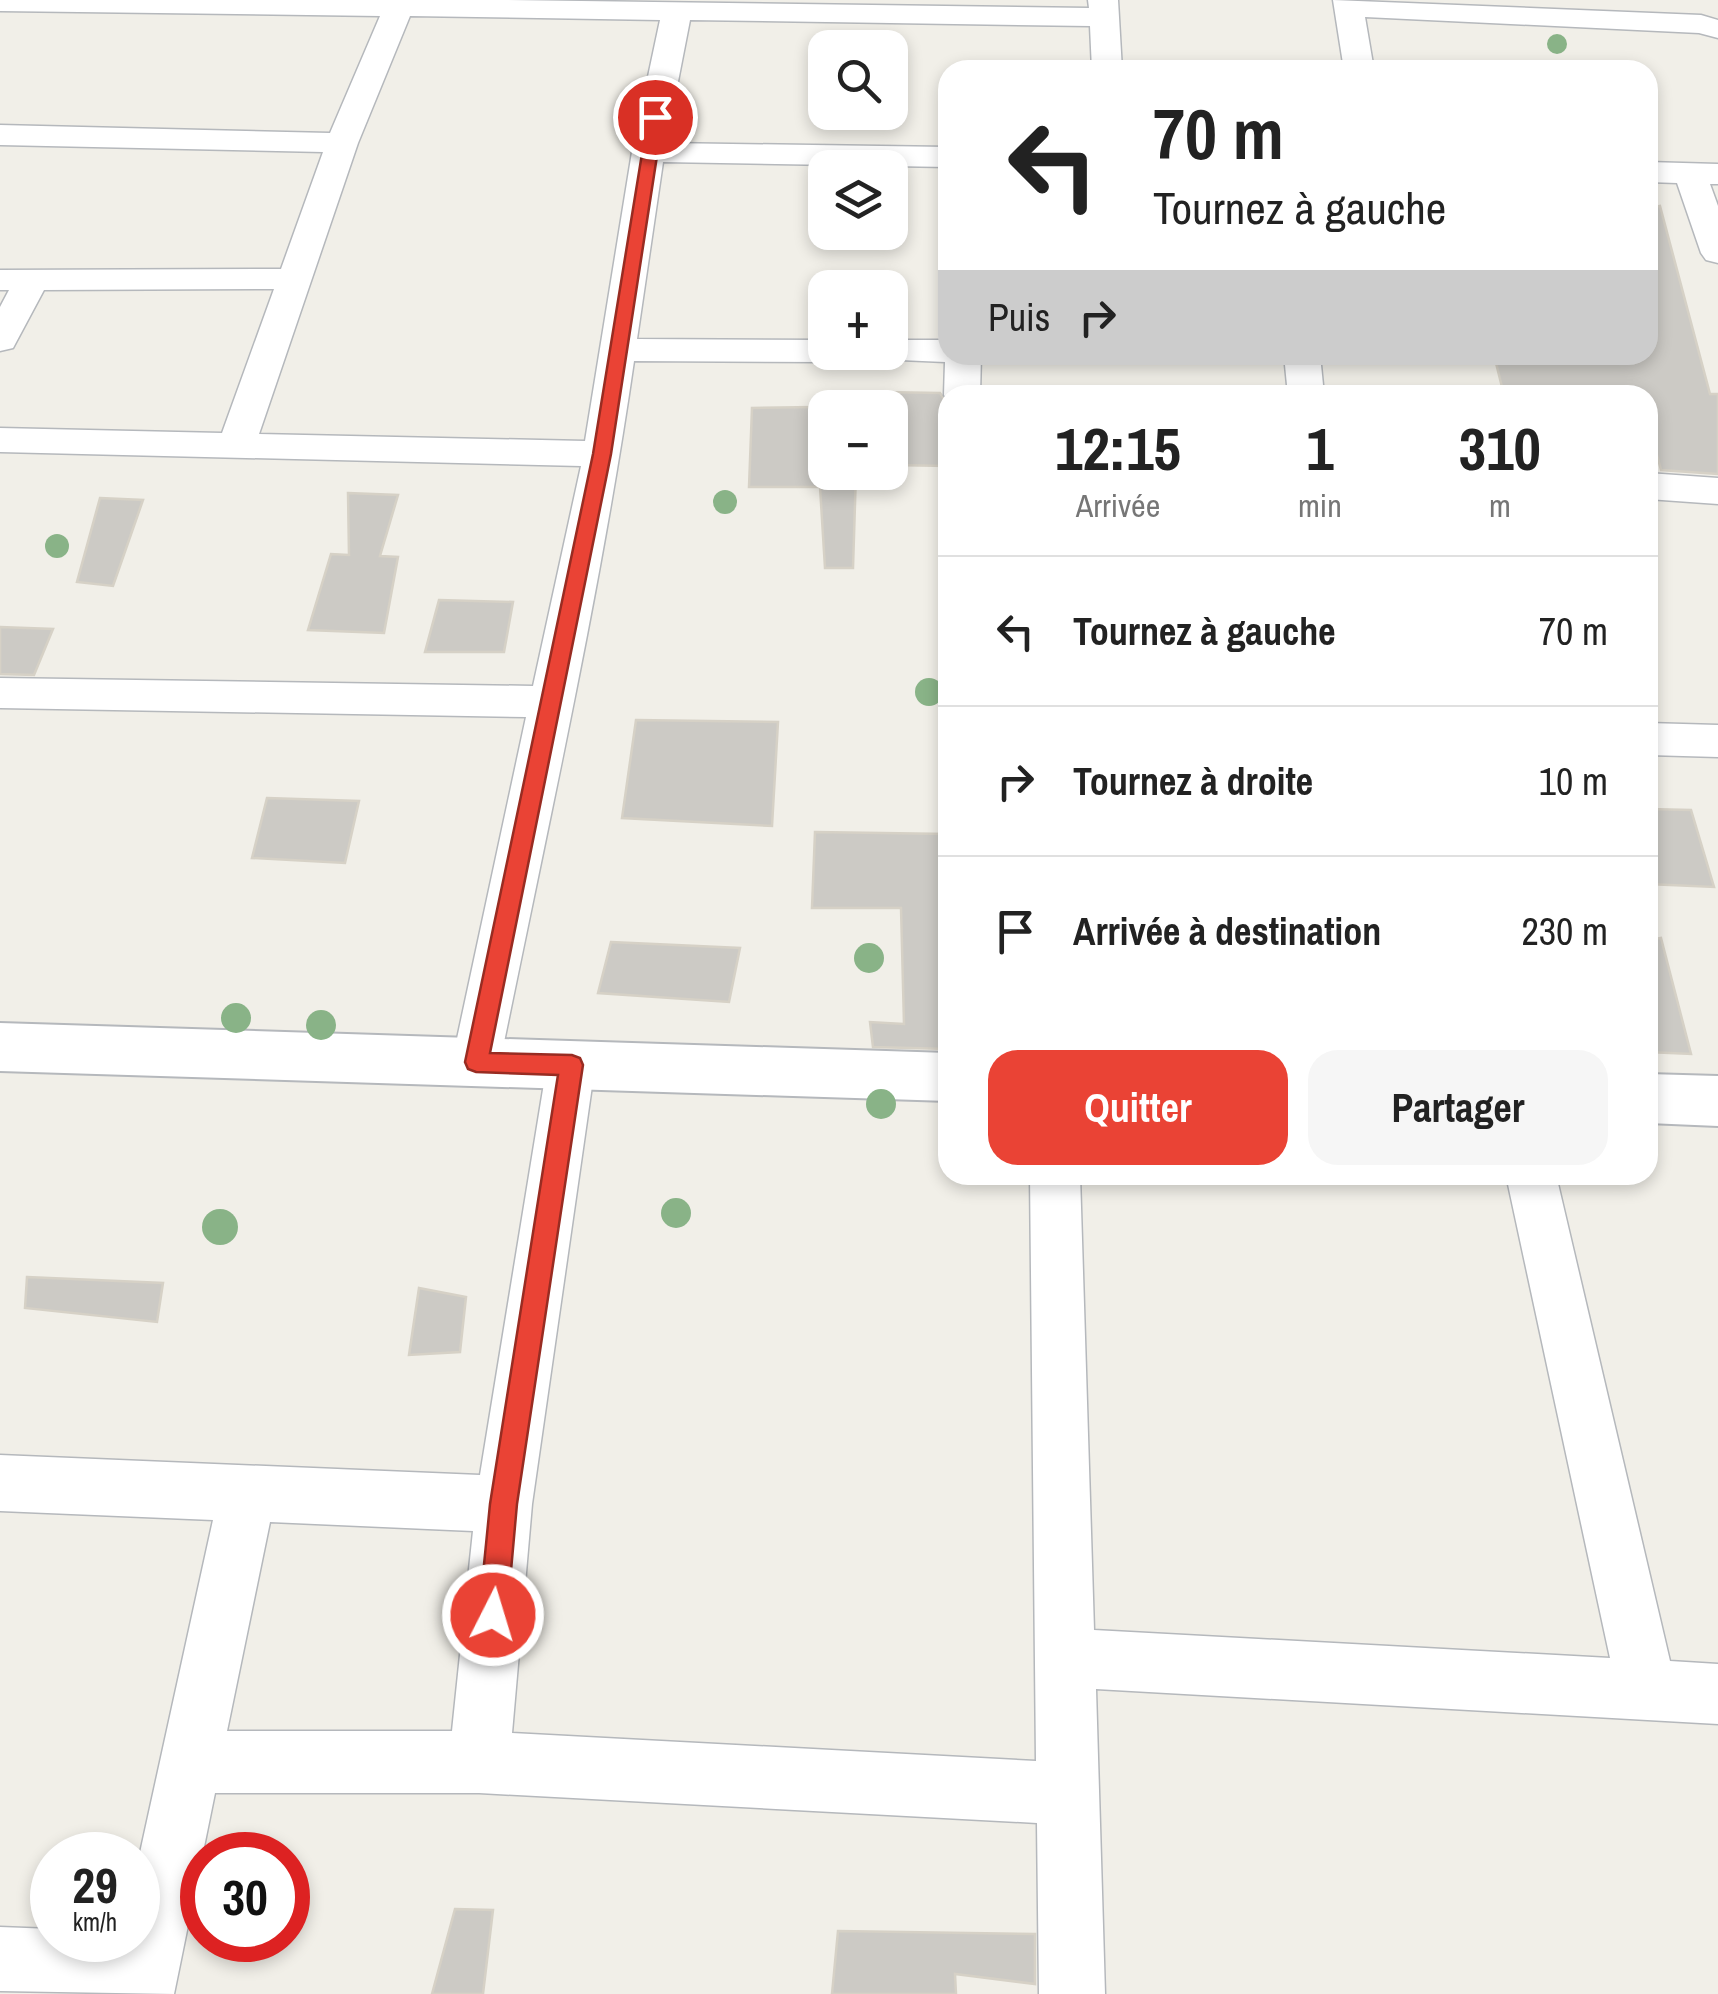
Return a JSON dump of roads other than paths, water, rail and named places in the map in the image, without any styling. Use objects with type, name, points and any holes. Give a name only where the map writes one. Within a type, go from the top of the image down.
[{"type":"street","points":[[0,2],[556,5],[677,12],[1103,8],[1106,60]]},
{"type":"street","points":[[1357,60],[1348,4],[1702,24],[1718,29]]},
{"type":"street","points":[[238,444],[342,143],[399,7]]},
{"type":"street","points":[[476,1062],[602,454],[648,152],[677,12]]},
{"type":"street","points":[[0,135],[342,143]]},
{"type":"street","points":[[648,152],[938,157]]},
{"type":"street","points":[[1658,172],[1704,173],[1718,254]]},
{"type":"street","points":[[0,340],[16,280],[295,279]]},
{"type":"street","points":[[617,350],[808,351]]},
{"type":"street","points":[[908,351],[938,351]]},
{"type":"street","points":[[0,440],[602,454]]},
{"type":"street","points":[[1658,487],[1718,491]]},
{"type":"street","points":[[0,693],[551,702]]},
{"type":"street","points":[[1658,740],[1718,740]]},
{"type":"street","points":[[0,1047],[938,1078]]},
{"type":"street","points":[[479,1762],[504,1504],[572,1065]]},
{"type":"street","points":[[1658,1099],[1718,1102]]},
{"type":"street","points":[[1055,1185],[1072,1994]]},
{"type":"street","points":[[1533,1185],[1647,1692]]},
{"type":"street","points":[[0,1483],[504,1504]]},
{"type":"street","points":[[0,1959],[144,1979],[248,1492]]},
{"type":"street","points":[[1067,1658],[1718,1694]]},
{"type":"street","points":[[192,1762],[479,1762],[1069,1794]]}]
